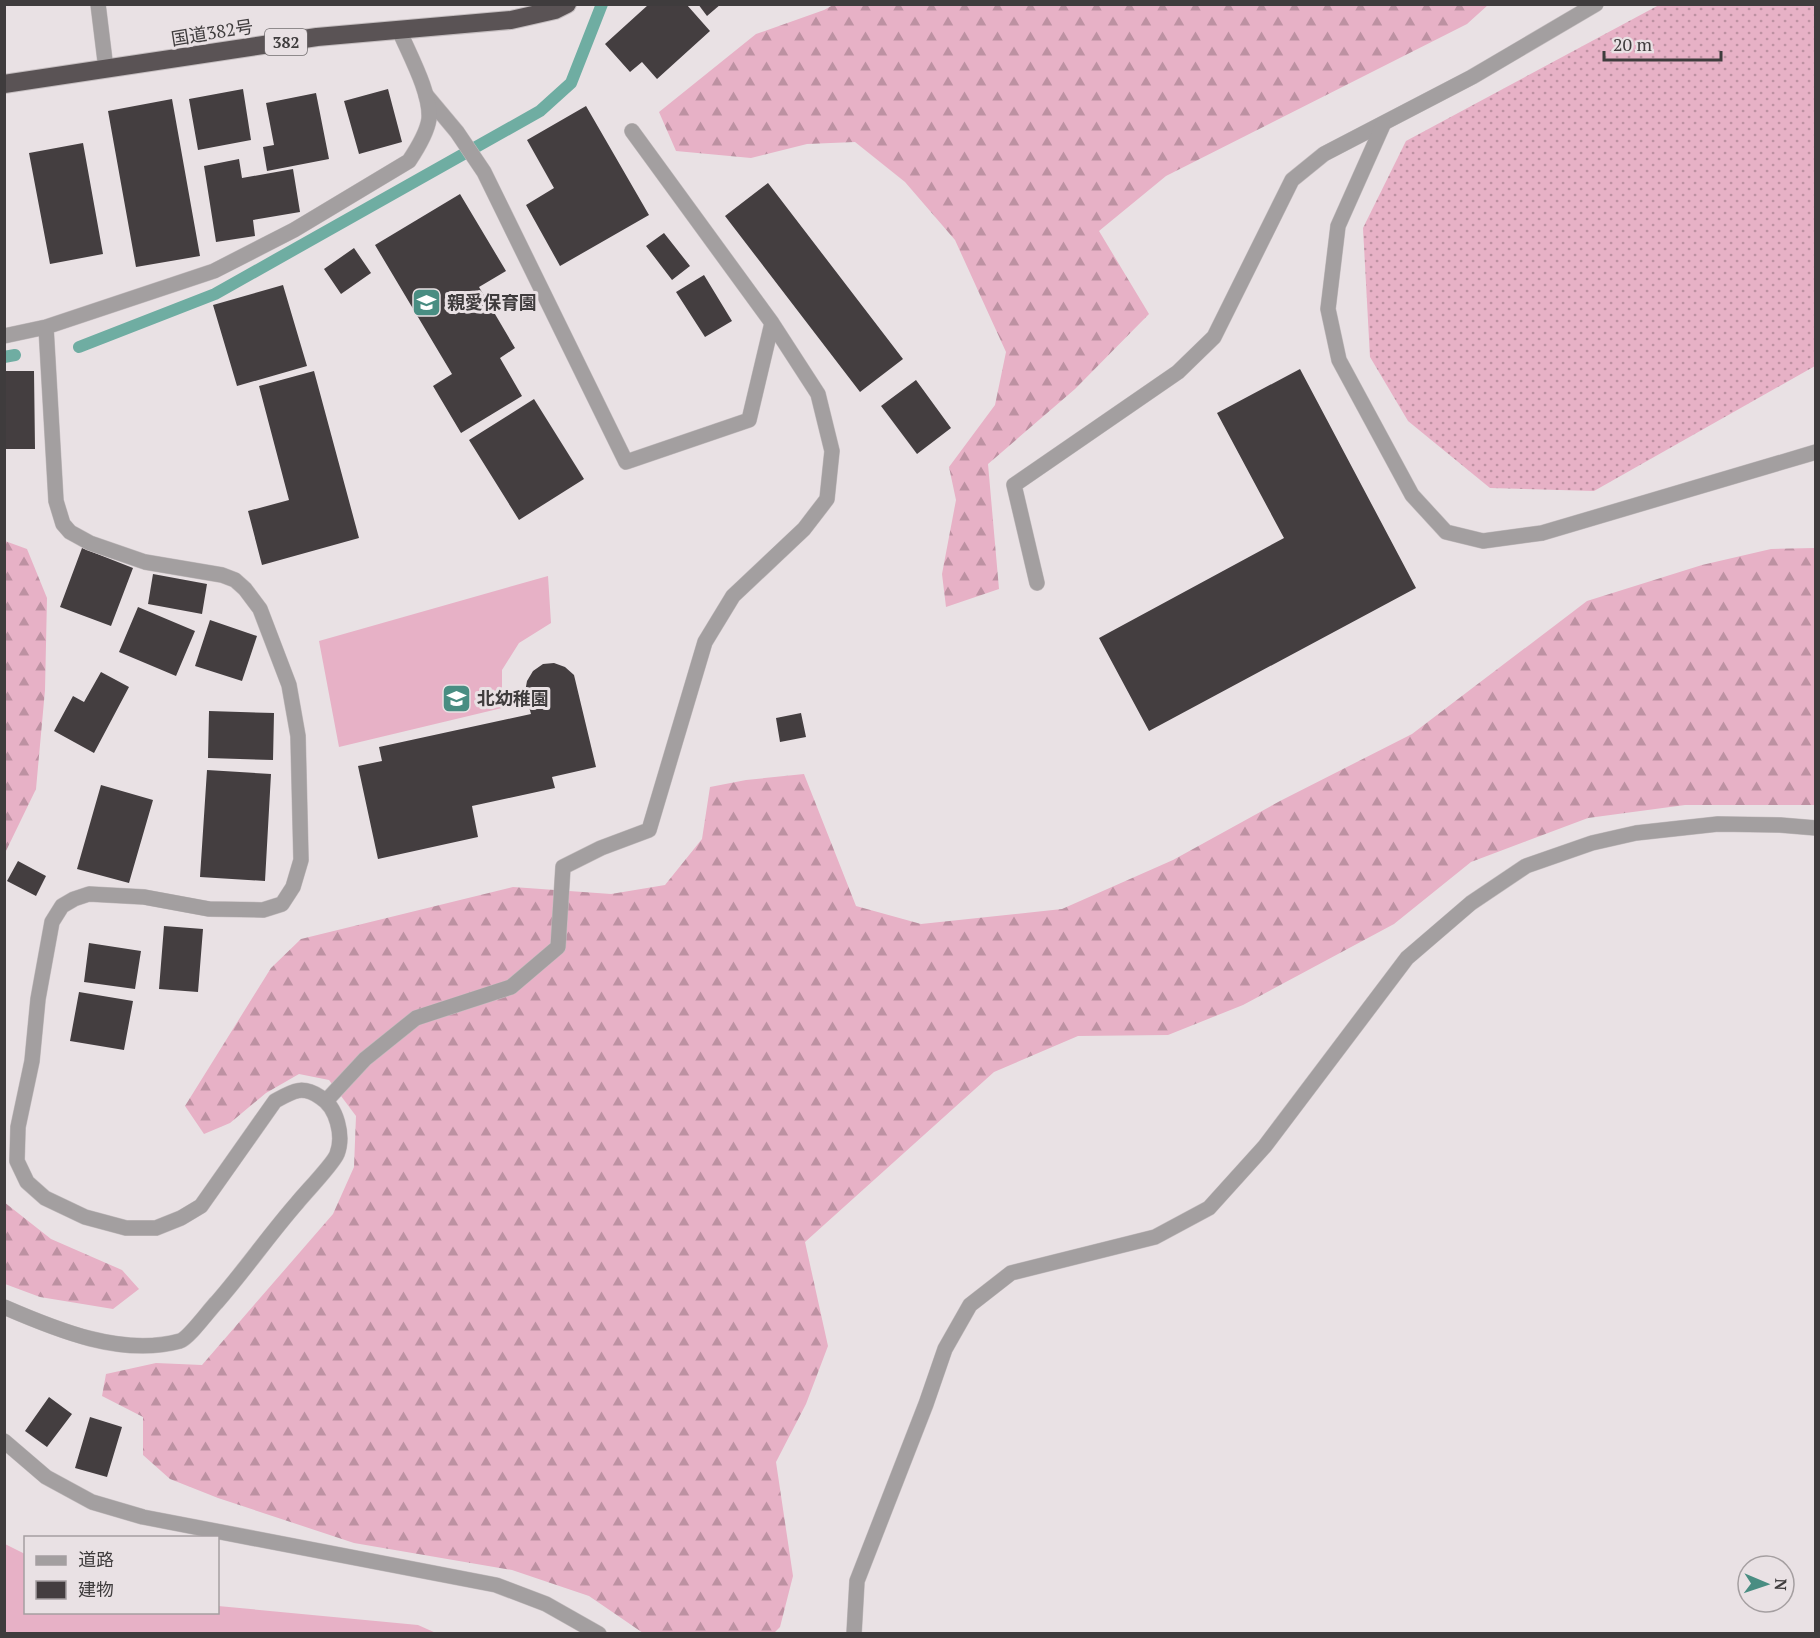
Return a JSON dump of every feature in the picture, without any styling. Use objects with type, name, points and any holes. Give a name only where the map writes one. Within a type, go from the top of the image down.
[{"type":"highway","name":"国道382号","points":[[4,84],[317,37],[511,20],[555,10],[567,4]]},
{"type":"street","points":[[98,4],[106,69]]},
{"type":"street","points":[[1037,583],[1014,485],[1178,372],[1214,338],[1292,180],[1324,154],[1472,77],[1596,4]]},
{"type":"street","points":[[4,336],[46,327],[214,271],[294,230],[409,161],[419,147],[429,119],[426,95],[399,30]]},
{"type":"street","points":[[426,95],[457,132],[484,172],[626,462],[748,420],[772,322]]},
{"type":"street","points":[[1383,125],[1338,226],[1328,309],[1339,360],[1412,495],[1446,532],[1483,541],[1542,533],[1815,452]]},
{"type":"street","points":[[326,1101],[365,1059],[416,1017],[511,987],[558,947],[563,867],[601,848],[648,830],[705,642],[733,596],[804,529],[827,499],[832,451],[818,394],[772,322],[632,130]]},
{"type":"street","points":[[4,1307],[47,1326],[93,1341],[152,1346],[183,1340],[248,1266],[276,1227],[337,1155],[340,1135],[336,1115],[326,1101],[310,1090],[293,1091],[275,1101],[201,1206],[181,1218],[156,1228],[126,1228],[85,1217],[45,1198],[27,1182],[17,1161],[18,1126],[32,1061],[38,999],[52,922],[62,906],[89,894],[144,897],[209,909],[263,910],[282,904],[294,887],[301,860],[298,736],[289,685],[260,609],[235,580],[222,575],[145,562],[90,543],[70,532],[63,524],[56,501],[46,327]]},
{"type":"street","points":[[854,1634],[857,1581],[945,1349],[970,1305],[1011,1273],[1155,1237],[1209,1208],[1265,1146],[1407,958],[1471,903],[1526,867],[1592,843],[1636,832],[1718,824],[1815,828]]},
{"type":"street","points":[[4,1442],[46,1478],[92,1502],[143,1518],[496,1585],[546,1604],[599,1634]]},
{"type":"green space","points":[[833,5],[1488,5],[1467,24],[1166,176],[1099,231],[1149,314],[1075,389],[988,464],[999,589],[946,607],[942,574],[956,500],[949,467],[995,405],[1006,352],[955,240],[905,182],[855,142],[807,144],[751,158],[676,151],[659,112],[756,34]]},
{"type":"green space","points":[[1659,5],[1815,5],[1815,366],[1594,491],[1490,488],[1408,421],[1370,357],[1363,228],[1406,141]]},
{"type":"green space","points":[[5,541],[27,549],[47,598],[45,690],[36,789],[5,853]]},
{"type":"green space","points":[[1815,548],[1815,805],[1685,805],[1588,818],[1471,862],[1394,924],[1243,1005],[1168,1035],[1078,1036],[994,1072],[805,1242],[828,1346],[806,1404],[776,1462],[793,1576],[780,1627],[774,1633],[643,1633],[589,1596],[512,1570],[354,1543],[218,1498],[170,1479],[143,1455],[143,1417],[102,1396],[106,1374],[156,1363],[202,1365],[333,1214],[354,1167],[356,1116],[329,1080],[299,1074],[266,1093],[230,1123],[204,1134],[185,1106],[271,968],[301,939],[513,887],[611,894],[665,885],[702,839],[710,787],[746,780],[804,774],[856,906],[921,924],[1062,909],[1173,860],[1280,801],[1412,734],[1587,601],[1702,565],[1771,549]]},
{"type":"green space","points":[[548,576],[551,623],[519,643],[502,670],[502,708],[339,747],[319,641]]},
{"type":"green space","points":[[4,1202],[51,1239],[122,1270],[139,1289],[113,1309],[40,1297],[5,1284]]},
{"type":"green space","points":[[5,1544],[24,1554],[24,1614],[219,1614],[219,1606],[418,1625],[436,1633],[5,1633]]},
{"type":"building","points":[[698,4],[721,4],[707,16]]},
{"type":"building","points":[[648,5],[687,5],[710,31],[657,79],[642,62],[630,72],[605,44]]},
{"type":"building","points":[[243,89],[251,140],[198,150],[189,99]]},
{"type":"building","points":[[388,89],[402,142],[359,154],[344,101]]},
{"type":"building","points":[[316,93],[329,159],[267,171],[263,147],[274,145],[266,103]]},
{"type":"building","points":[[172,99],[200,256],[136,267],[108,111]]},
{"type":"building","points":[[586,106],[649,215],[560,266],[526,205],[554,188],[527,140]]},
{"type":"building","points":[[83,143],[103,254],[50,264],[29,153]]},
{"type":"building","points":[[239,159],[242,178],[293,169],[300,212],[253,220],[255,236],[216,242],[204,166]]},
{"type":"building","points":[[768,183],[903,359],[860,392],[725,216]]},
{"type":"building","points":[[460,194],[506,271],[479,287],[515,348],[500,358],[522,396],[461,433],[433,386],[452,374],[375,245]]},
{"type":"building","points":[[664,233],[690,266],[672,280],[646,246]]},
{"type":"building","points":[[354,248],[371,273],[341,294],[324,269]]},
{"type":"building","points":[[704,275],[732,321],[705,337],[676,292]]},
{"type":"building","points":[[283,285],[307,366],[237,386],[213,305]]},
{"type":"building","points":[[1300,369],[1416,588],[1149,731],[1099,638],[1284,538],[1217,413]]},
{"type":"building","points":[[4,371],[34,371],[35,449],[4,449]]},
{"type":"building","points":[[314,371],[359,538],[262,565],[248,511],[289,500],[259,386]]},
{"type":"building","points":[[916,380],[951,428],[917,454],[881,406]]},
{"type":"building","points":[[534,399],[584,479],[519,520],[469,440]]},
{"type":"building","points":[[82,548],[133,568],[111,626],[60,607]]},
{"type":"building","points":[[153,574],[207,584],[202,614],[148,604]]},
{"type":"building","points":[[138,607],[195,631],[176,676],[119,652]]},
{"type":"building","points":[[210,620],[257,636],[242,681],[195,666]]},
{"type":"building","points":[[554,663],[565,667],[574,675],[596,767],[552,777],[555,788],[472,806],[478,837],[378,859],[358,766],[382,761],[379,747],[531,714],[525,692],[527,681],[533,671],[543,664]]},
{"type":"building","points":[[101,672],[129,687],[94,753],[54,731],[73,696],[84,702]]},
{"type":"building","points":[[209,711],[274,713],[273,760],[208,758]]},
{"type":"building","points":[[801,713],[806,737],[780,742],[776,718]]},
{"type":"building","points":[[207,770],[271,774],[265,881],[200,877]]},
{"type":"building","points":[[101,785],[153,800],[129,883],[77,869]]},
{"type":"building","points":[[18,861],[46,876],[36,896],[7,881]]},
{"type":"building","points":[[164,926],[203,929],[198,992],[159,989]]},
{"type":"building","points":[[89,943],[141,951],[135,989],[84,982]]},
{"type":"building","points":[[79,992],[133,1001],[124,1050],[70,1041]]},
{"type":"building","points":[[49,1397],[72,1414],[47,1447],[25,1431]]},
{"type":"building","points":[[90,1417],[122,1427],[107,1477],[75,1468]]},
{"type":"waterway","points":[[79,347],[215,294],[540,111],[571,83],[602,4]]},
{"type":"waterway","points":[[4,357],[15,355]]},
{"type":"place","name":"親愛保育園","points":[[426,302]]},
{"type":"place","name":"北幼稚園","points":[[456,698]]}]
